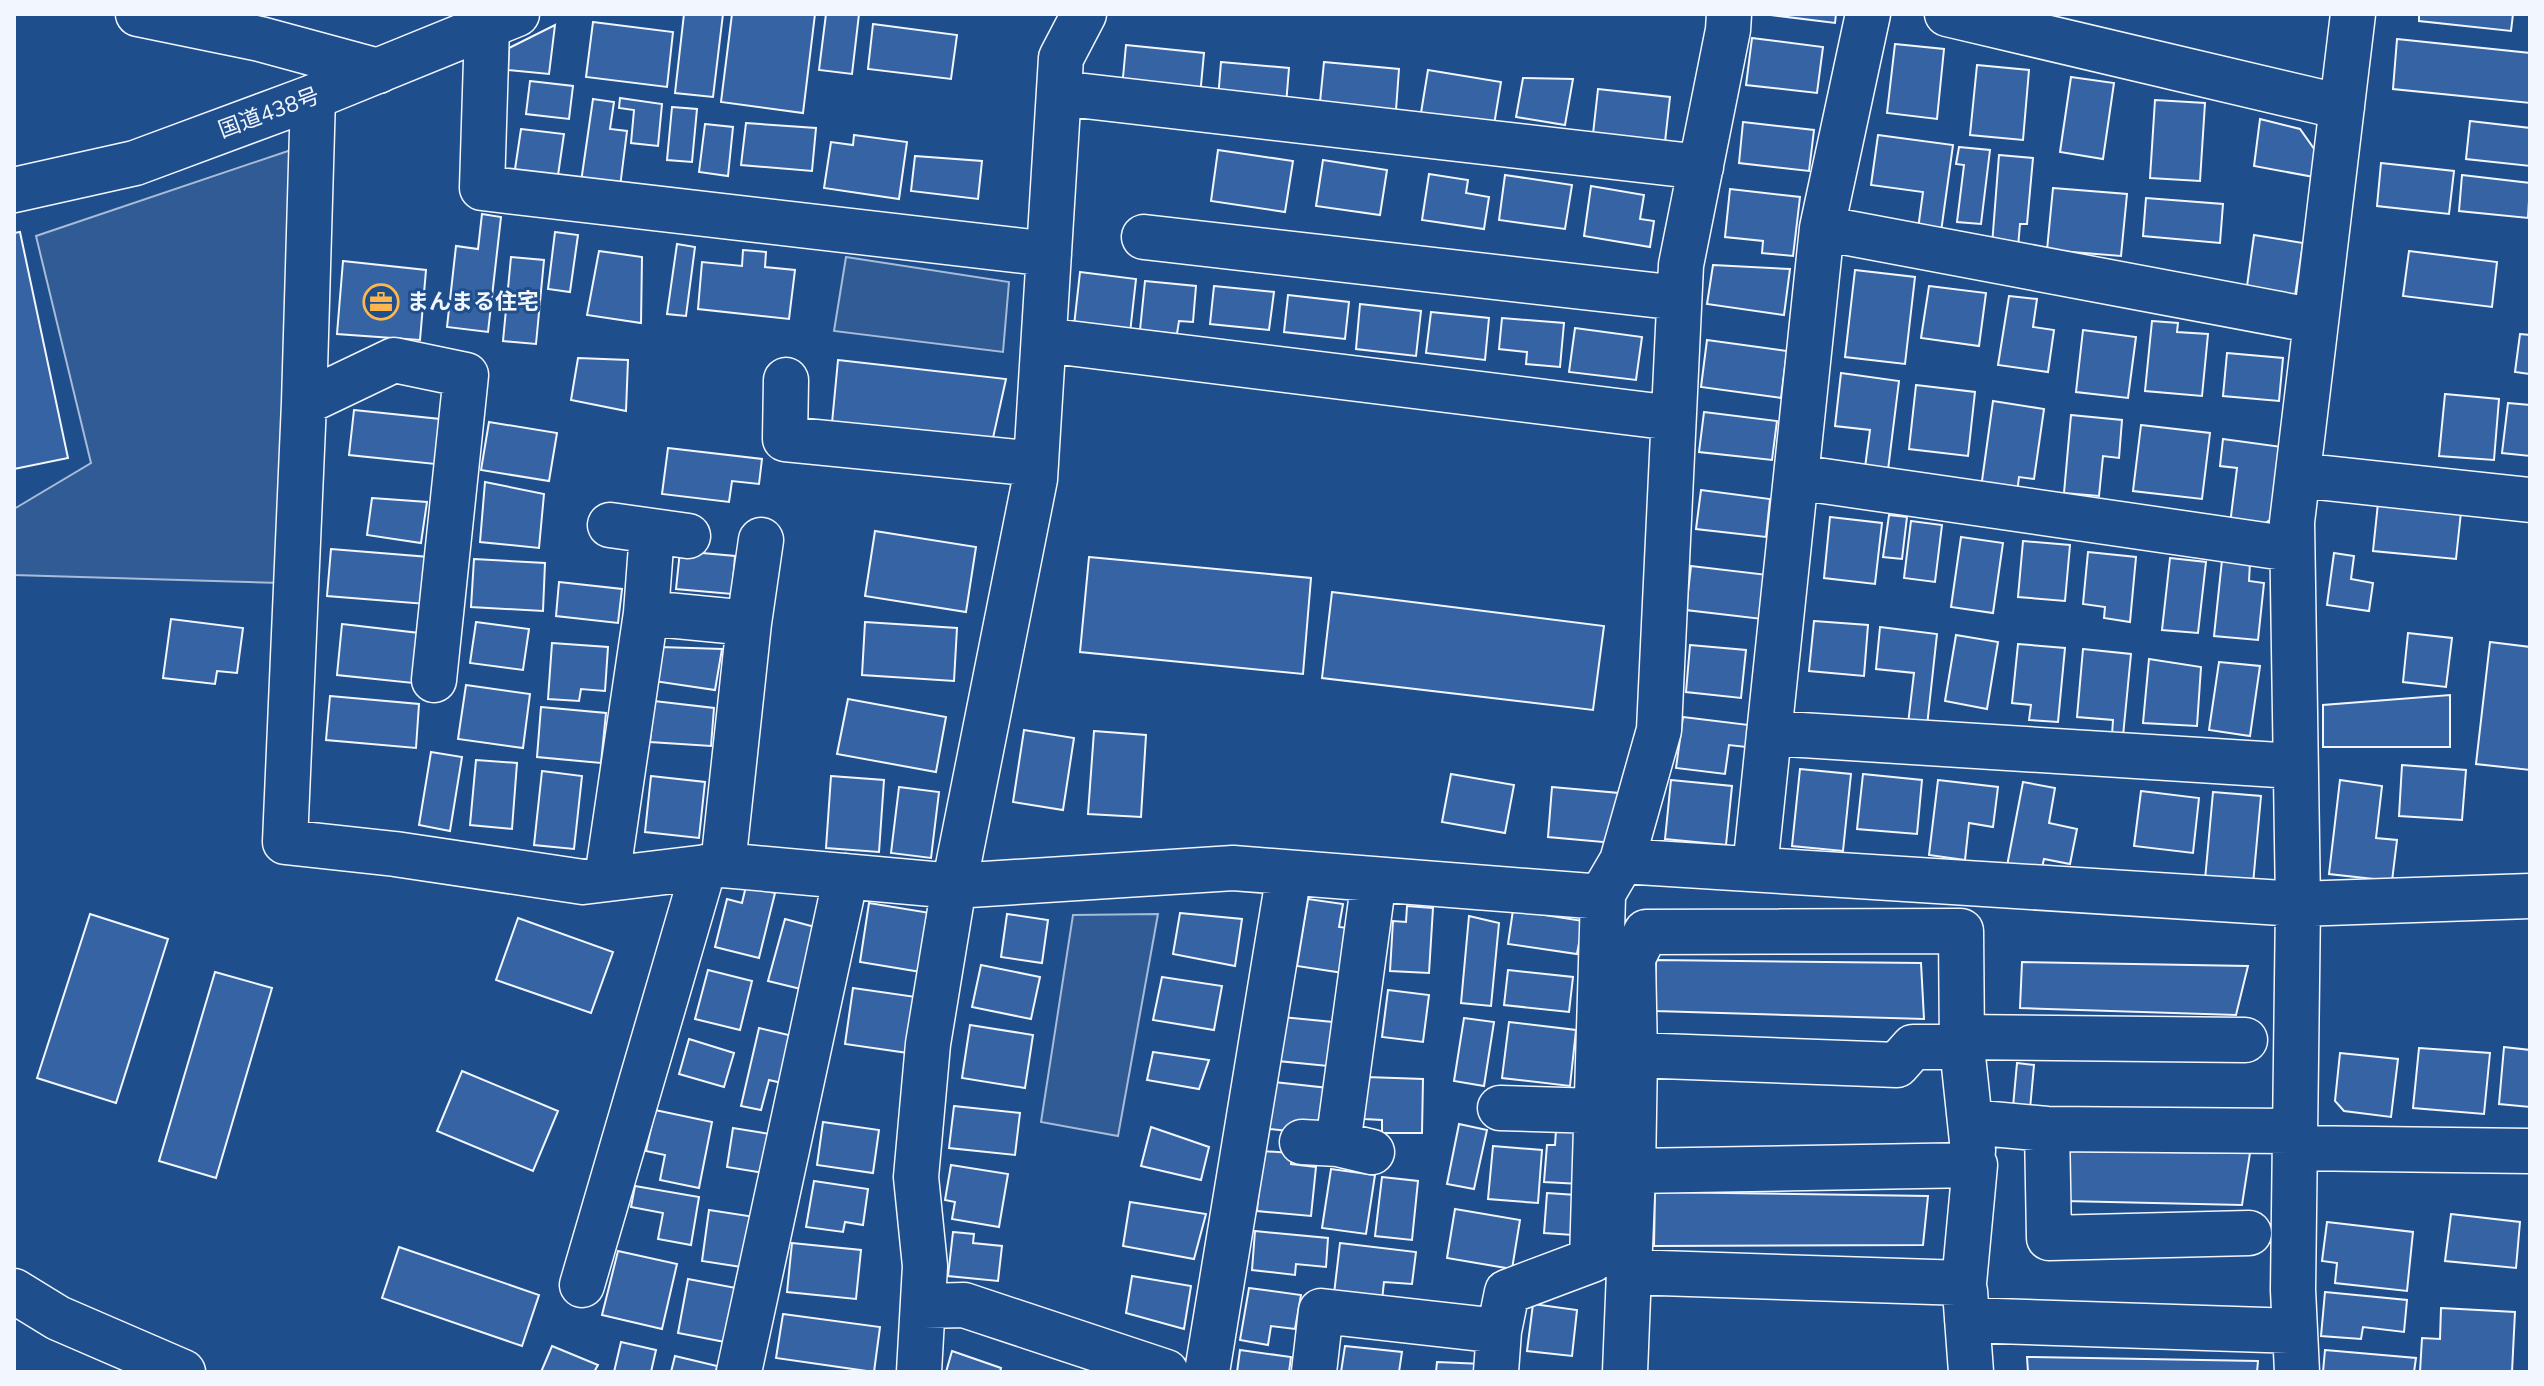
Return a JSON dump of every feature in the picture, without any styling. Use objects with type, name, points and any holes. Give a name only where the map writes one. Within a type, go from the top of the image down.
[{"type":"main road","points":[[138,14],[259,26],[378,71]]},
{"type":"main road","points":[[919,1372],[925,1266],[916,1177],[928,1044],[954,886],[1035,479],[1061,58],[1084,14]]},
{"type":"main road","points":[[1314,1372],[1321,1311],[1498,1352],[1507,1292],[1592,1260],[1597,1111],[1613,879],[1659,730],[1681,265],[1729,14]]},
{"type":"main road","points":[[1755,868],[1822,228],[1868,14]]},
{"type":"main road","points":[[1947,14],[2342,107]]},
{"type":"main road","points":[[1629,1272],[1965,1302],[2296,1352],[2293,1290],[2298,904],[2292,522],[2353,14]]},
{"type":"main road","points":[[505,18],[482,188],[1049,254]]},
{"type":"main road","name":"国道438号","points":[[14,190],[135,163],[313,97],[505,18]]},
{"type":"main road","points":[[1059,93],[1701,167]]},
{"type":"main road","points":[[313,97],[304,403],[285,842],[395,854],[583,882],[714,866],[954,886],[1233,868],[1374,879],[1613,879],[1755,868],[2298,904],[2530,896]]},
{"type":"main road","points":[[1822,228],[2316,321]]},
{"type":"main road","points":[[1144,237],[1679,298]]},
{"type":"main road","points":[[1044,340],[1673,418]]},
{"type":"main road","points":[[304,403],[394,360],[466,375],[434,680]]},
{"type":"main road","points":[[786,380],[785,439],[1036,464]]},
{"type":"main road","points":[[2298,475],[2530,500]]},
{"type":"main road","points":[[1796,477],[2292,549]]},
{"type":"main road","points":[[607,878],[646,613],[670,535],[610,525]]},
{"type":"main road","points":[[582,1285],[714,866],[761,540]]},
{"type":"main road","points":[[646,613],[749,623]]},
{"type":"main road","points":[[1769,733],[2294,766]]},
{"type":"main road","points":[[1207,1372],[1289,873]]},
{"type":"main road","points":[[739,1372],[846,876]]},
{"type":"main road","points":[[1338,1146],[1374,879]]},
{"type":"main road","points":[[1625,1372],[1633,1171],[1633,958],[1646,932],[1961,931],[1962,1042],[1975,1165],[1965,1302],[1971,1372]]},
{"type":"main road","points":[[1635,1055],[1897,1065],[1913,1047],[1962,1042],[2245,1040]]},
{"type":"main road","points":[[1500,1108],[1597,1111]]},
{"type":"main road","points":[[1970,1122],[2047,1129],[2530,1151]]},
{"type":"main road","points":[[2047,1129],[2049,1238],[2249,1233]]},
{"type":"main road","points":[[1633,1171],[1975,1165]]},
{"type":"main road","points":[[14,1291],[58,1318],[183,1372]]},
{"type":"main road","points":[[924,1306],[964,1305],[1166,1372]]},
{"type":"shaded area","points":[[294,149],[280,583],[14,575],[14,509],[91,463],[36,236]]},
{"type":"shaded area","points":[[846,257],[1009,282],[1003,352],[834,331]]},
{"type":"shaded area","points":[[1158,914],[1118,1136],[1041,1122],[1073,915]]},
{"type":"building","points":[[684,14],[723,14],[713,97],[675,93]]},
{"type":"building","points":[[732,14],[815,14],[803,113],[721,102]]},
{"type":"building","points":[[826,14],[859,14],[852,74],[819,70]]},
{"type":"building","points":[[1763,14],[1836,14],[1835,23]]},
{"type":"building","points":[[2419,14],[2513,14],[2511,31],[2419,21]]},
{"type":"building","points":[[593,22],[673,32],[667,87],[586,77]]},
{"type":"building","points":[[873,24],[957,35],[951,79],[868,69]]},
{"type":"building","points":[[555,25],[549,74],[508,70],[509,48]]},
{"type":"building","points":[[1752,38],[1823,47],[1817,93],[1746,85]]},
{"type":"building","points":[[2397,39],[2530,53],[2530,103],[2393,89]]},
{"type":"building","points":[[1895,44],[1944,49],[1937,119],[1887,113]]},
{"type":"building","points":[[1126,45],[1204,53],[1200,96],[1122,88]]},
{"type":"building","points":[[1221,62],[1289,68],[1286,105],[1218,99]]},
{"type":"building","points":[[1324,62],[1399,69],[1396,110],[1320,102]]},
{"type":"building","points":[[1977,65],[2029,70],[2023,140],[1970,135]]},
{"type":"building","points":[[1428,70],[1501,82],[1494,125],[1421,113]]},
{"type":"building","points":[[2071,77],[2114,83],[2103,159],[2060,152]]},
{"type":"building","points":[[1523,78],[1573,79],[1565,125],[1516,117]]},
{"type":"building","points":[[530,81],[573,86],[569,119],[526,114]]},
{"type":"building","points":[[1598,89],[1670,97],[1665,142],[1593,134]]},
{"type":"building","points":[[620,98],[662,104],[658,146],[631,143],[634,110],[619,108]]},
{"type":"building","points":[[593,99],[614,102],[610,129],[627,131],[620,187],[581,182]]},
{"type":"building","points":[[2155,100],[2205,103],[2200,181],[2150,178]]},
{"type":"building","points":[[672,107],[697,109],[692,162],[667,160]]},
{"type":"building","points":[[2260,119],[2300,129],[2317,153],[2314,177],[2254,166]]},
{"type":"building","points":[[2470,121],[2530,128],[2530,166],[2466,159]]},
{"type":"building","points":[[1743,122],[1814,130],[1809,171],[1739,163]]},
{"type":"building","points":[[746,123],[816,128],[812,171],[741,165]]},
{"type":"building","points":[[705,124],[733,127],[728,176],[699,172]]},
{"type":"building","points":[[521,129],[564,134],[557,182],[514,176]]},
{"type":"building","points":[[854,135],[907,142],[899,199],[824,188],[831,142],[853,145]]},
{"type":"building","points":[[1878,135],[1953,145],[1941,232],[1918,229],[1923,192],[1871,185]]},
{"type":"building","points":[[1959,147],[1990,150],[1981,224],[1957,222],[1964,165],[1956,164]]},
{"type":"building","points":[[1218,150],[1293,161],[1285,212],[1211,201]]},
{"type":"building","points":[[1999,155],[2033,158],[2027,224],[2020,224],[2018,247],[1992,245]]},
{"type":"building","points":[[915,156],[982,161],[978,199],[911,191]]},
{"type":"building","points":[[1323,160],[1387,170],[1380,215],[1316,206]]},
{"type":"building","points":[[2381,163],[2454,171],[2449,214],[2377,206]]},
{"type":"building","points":[[1429,174],[1468,180],[1466,193],[1489,197],[1484,229],[1422,220]]},
{"type":"building","points":[[1505,175],[1572,185],[1565,229],[1499,220]]},
{"type":"building","points":[[2462,175],[2530,183],[2528,218],[2459,211]]},
{"type":"building","points":[[1591,186],[1644,195],[1640,219],[1654,221],[1650,247],[1584,236]]},
{"type":"building","points":[[2053,188],[2127,194],[2121,256],[2047,250]]},
{"type":"building","points":[[1730,189],[1800,197],[1793,256],[1762,253],[1763,241],[1725,237]]},
{"type":"building","points":[[2146,198],[2223,204],[2220,243],[2143,236]]},
{"type":"building","points":[[482,214],[501,217],[488,332],[447,327],[456,246],[478,249]]},
{"type":"building","points":[[20,232],[68,458],[14,469],[14,233]]},
{"type":"building","points":[[555,232],[578,235],[570,292],[548,289]]},
{"type":"building","points":[[2254,235],[2303,243],[2295,296],[2245,301]]},
{"type":"building","points":[[677,244],[695,247],[686,316],[667,314]]},
{"type":"building","points":[[743,250],[766,252],[765,267],[795,270],[789,319],[698,309],[702,262],[742,266]]},
{"type":"building","points":[[599,251],[642,257],[641,323],[587,315]]},
{"type":"building","points":[[2409,251],[2497,262],[2492,307],[2403,296]]},
{"type":"building","points":[[511,257],[544,260],[536,344],[503,341]]},
{"type":"building","name":"まんまる住宅","points":[[343,261],[426,270],[420,340],[337,334]]},
{"type":"building","points":[[1713,265],[1790,269],[1784,315],[1707,304]]},
{"type":"building","points":[[1855,270],[1915,277],[1905,364],[1845,357]]},
{"type":"building","points":[[1080,272],[1136,279],[1130,333],[1074,326]]},
{"type":"building","points":[[1145,281],[1196,286],[1193,322],[1179,321],[1177,334],[1140,330]]},
{"type":"building","points":[[1214,286],[1274,292],[1269,330],[1210,324]]},
{"type":"building","points":[[1929,286],[1986,293],[1979,346],[1921,338]]},
{"type":"building","points":[[1288,295],[1349,302],[1345,339],[1284,332]]},
{"type":"building","points":[[2009,296],[2037,299],[2033,327],[2054,330],[2048,372],[1998,365]]},
{"type":"building","points":[[1360,304],[1421,311],[1416,356],[1356,349]]},
{"type":"building","points":[[1431,312],[1489,318],[1485,360],[1426,353]]},
{"type":"building","points":[[1502,318],[1564,323],[1560,367],[1526,364],[1527,352],[1499,349]]},
{"type":"building","points":[[2152,321],[2178,323],[2177,332],[2208,334],[2202,396],[2145,391]]},
{"type":"building","points":[[1575,328],[1642,337],[1636,380],[1569,372]]},
{"type":"building","points":[[2083,330],[2136,337],[2128,398],[2076,392]]},
{"type":"building","points":[[2520,334],[2530,335],[2530,374],[2515,372]]},
{"type":"building","points":[[1707,340],[1787,351],[1781,398],[1701,387]]},
{"type":"building","points":[[2227,353],[2283,358],[2279,401],[2223,396]]},
{"type":"building","points":[[578,358],[628,360],[626,411],[571,400]]},
{"type":"building","points":[[838,360],[1006,379],[993,438],[832,423]]},
{"type":"building","points":[[1841,373],[1899,381],[1887,478],[1864,475],[1870,430],[1835,426]]},
{"type":"building","points":[[1916,385],[1975,392],[1968,456],[1909,449]]},
{"type":"building","points":[[2445,394],[2499,399],[2494,460],[2439,456]]},
{"type":"building","points":[[1993,401],[2044,409],[2034,479],[2019,477],[2017,493],[1981,488]]},
{"type":"building","points":[[2508,403],[2530,405],[2530,456],[2502,453]]},
{"type":"building","points":[[354,410],[440,419],[435,464],[349,455]]},
{"type":"building","points":[[1704,412],[1777,421],[1772,460],[1699,452]]},
{"type":"building","points":[[2071,415],[2122,420],[2119,458],[2103,456],[2099,496],[2064,493]]},
{"type":"building","points":[[489,422],[557,433],[549,481],[481,470]]},
{"type":"building","points":[[2141,425],[2210,433],[2202,499],[2133,491]]},
{"type":"building","points":[[2223,439],[2282,447],[2276,516],[2259,527],[2230,524],[2237,468],[2220,466]]},
{"type":"building","points":[[668,448],[762,459],[759,484],[732,481],[729,502],[662,494]]},
{"type":"building","points":[[485,482],[544,494],[539,548],[480,542]]},
{"type":"building","points":[[1701,490],[1770,499],[1766,537],[1696,529]]},
{"type":"building","points":[[372,498],[427,502],[421,543],[367,535]]},
{"type":"building","points":[[2378,503],[2461,512],[2456,559],[2373,551]]},
{"type":"building","points":[[1889,515],[1907,517],[1902,559],[1883,557]]},
{"type":"building","points":[[1830,517],[1882,523],[1875,584],[1824,578]]},
{"type":"building","points":[[1911,521],[1942,525],[1935,582],[1904,578]]},
{"type":"building","points":[[875,531],[976,547],[966,612],[865,596]]},
{"type":"building","points":[[1961,537],[2003,543],[1993,613],[1951,607]]},
{"type":"building","points":[[2023,541],[2070,545],[2065,601],[2018,597]]},
{"type":"building","points":[[331,549],[429,557],[426,604],[327,596]]},
{"type":"building","points":[[680,551],[735,556],[732,594],[676,589]]},
{"type":"building","points":[[2088,552],[2136,557],[2130,622],[2104,618],[2105,607],[2083,604]]},
{"type":"building","points":[[2334,553],[2354,556],[2351,579],[2373,583],[2369,611],[2327,605]]},
{"type":"building","points":[[1089,557],[1311,578],[1303,674],[1080,652]]},
{"type":"building","points":[[2170,558],[2206,562],[2198,633],[2162,630]]},
{"type":"building","points":[[474,559],[545,563],[543,611],[471,607]]},
{"type":"building","points":[[2222,560],[2250,563],[2249,581],[2264,583],[2258,640],[2214,636]]},
{"type":"building","points":[[1691,566],[1768,575],[1762,619],[1686,610]]},
{"type":"building","points":[[559,582],[622,589],[618,623],[556,616]]},
{"type":"building","points":[[1332,592],[1604,626],[1593,710],[1322,678]]},
{"type":"building","points":[[171,619],[243,628],[237,673],[217,671],[215,684],[163,678]]},
{"type":"building","points":[[1814,621],[1868,625],[1864,676],[1809,671]]},
{"type":"building","points":[[476,622],[529,629],[523,670],[470,663]]},
{"type":"building","points":[[865,622],[957,628],[954,681],[862,675]]},
{"type":"building","points":[[342,624],[419,633],[413,683],[337,675]]},
{"type":"building","points":[[1880,627],[1937,634],[1927,726],[1908,724],[1914,673],[1876,669]]},
{"type":"building","points":[[2408,633],[2452,638],[2446,687],[2403,682]]},
{"type":"building","points":[[1956,635],[1998,642],[1987,709],[1945,701]]},
{"type":"building","points":[[2490,642],[2530,647],[2530,770],[2476,764]]},
{"type":"building","points":[[552,643],[608,647],[605,691],[581,689],[579,701],[548,699]]},
{"type":"building","points":[[2018,644],[2065,648],[2058,722],[2029,720],[2031,705],[2012,703]]},
{"type":"building","points":[[1690,645],[1746,650],[1741,698],[1686,692]]},
{"type":"building","points":[[660,647],[722,649],[715,690],[654,681]]},
{"type":"building","points":[[2083,649],[2131,654],[2123,736],[2112,735],[2113,720],[2077,717]]},
{"type":"building","points":[[2149,659],[2201,667],[2197,726],[2143,723]]},
{"type":"building","points":[[2219,662],[2260,666],[2250,736],[2209,730]]},
{"type":"building","points":[[466,685],[530,694],[523,748],[458,739]]},
{"type":"building","points":[[2450,695],[2450,747],[2323,747],[2323,705]]},
{"type":"building","points":[[330,696],[419,704],[416,748],[326,740]]},
{"type":"building","points":[[848,699],[946,717],[936,772],[837,754]]},
{"type":"building","points":[[654,701],[714,708],[711,746],[650,742]]},
{"type":"building","points":[[541,707],[606,713],[601,763],[537,757]]},
{"type":"building","points":[[1683,717],[1749,725],[1746,747],[1729,745],[1725,774],[1676,768]]},
{"type":"building","points":[[1024,730],[1074,738],[1063,810],[1013,802]]},
{"type":"building","points":[[1094,731],[1146,735],[1141,817],[1088,814]]},
{"type":"building","points":[[431,752],[462,757],[450,831],[419,825]]},
{"type":"building","points":[[476,760],[517,763],[512,829],[470,825]]},
{"type":"building","points":[[2402,765],[2466,770],[2462,820],[2399,816]]},
{"type":"building","points":[[1800,769],[1851,774],[1843,851],[1792,846]]},
{"type":"building","points":[[542,771],[582,776],[574,849],[534,845]]},
{"type":"building","points":[[1451,774],[1514,785],[1505,833],[1442,822]]},
{"type":"building","points":[[1863,774],[1922,780],[1917,834],[1857,829]]},
{"type":"building","points":[[651,776],[705,782],[699,838],[645,832]]},
{"type":"building","points":[[831,776],[884,780],[879,852],[826,848]]},
{"type":"building","points":[[1671,780],[1732,786],[1726,845],[1665,839]]},
{"type":"building","points":[[1938,780],[1998,787],[1993,827],[1969,823],[1965,860],[1929,855]]},
{"type":"building","points":[[2340,780],[2382,786],[2376,838],[2397,840],[2392,881],[2329,874]]},
{"type":"building","points":[[2023,782],[2055,788],[2049,823],[2077,829],[2070,864],[2044,859],[2041,872],[2007,866]]},
{"type":"building","points":[[899,787],[939,792],[931,858],[891,853]]},
{"type":"building","points":[[1552,787],[1619,793],[1614,843],[1548,837]]},
{"type":"building","points":[[2141,791],[2199,798],[2193,853],[2134,846]]},
{"type":"building","points":[[2213,792],[2261,796],[2253,884],[2205,880]]},
{"type":"building","points":[[746,886],[775,893],[759,958],[715,947],[727,899],[742,903]]},
{"type":"building","points":[[1308,899],[1343,904],[1339,927],[1356,929],[1350,974],[1297,966]]},
{"type":"building","points":[[869,903],[930,913],[921,972],[860,962]]},
{"type":"building","points":[[1407,906],[1433,908],[1429,973],[1390,971],[1393,921],[1406,922]]},
{"type":"building","points":[[1513,910],[1583,921],[1577,954],[1508,944]]},
{"type":"building","points":[[1180,913],[1242,919],[1235,966],[1173,954]]},
{"type":"building","points":[[90,914],[168,939],[116,1103],[37,1078]]},
{"type":"building","points":[[1007,914],[1048,920],[1042,963],[1001,957]]},
{"type":"building","points":[[1469,916],[1499,923],[1491,1006],[1461,1003]]},
{"type":"building","points":[[518,918],[613,952],[591,1013],[496,980]]},
{"type":"building","points":[[785,919],[826,930],[809,991],[768,981]]},
{"type":"building","points":[[1656,960],[1921,963],[1924,1019],[1655,1011]]},
{"type":"building","points":[[2022,962],[2248,966],[2236,1015],[2020,1008]]},
{"type":"building","points":[[981,965],[1040,977],[1031,1019],[972,1007]]},
{"type":"building","points":[[708,970],[752,981],[740,1030],[695,1019]]},
{"type":"building","points":[[1508,970],[1573,977],[1569,1012],[1504,1005]]},
{"type":"building","points":[[215,972],[272,988],[216,1178],[159,1161]]},
{"type":"building","points":[[1162,977],[1222,986],[1214,1030],[1153,1020]]},
{"type":"building","points":[[853,988],[916,997],[908,1053],[845,1044]]},
{"type":"building","points":[[1388,990],[1429,995],[1423,1042],[1382,1037]]},
{"type":"building","points":[[1282,1017],[1343,1023],[1338,1067],[1278,1061]]},
{"type":"building","points":[[1464,1018],[1494,1022],[1484,1086],[1454,1081]]},
{"type":"building","points":[[1509,1022],[1576,1030],[1570,1086],[1502,1078]]},
{"type":"building","points":[[970,1025],[1033,1035],[1025,1088],[962,1078]]},
{"type":"building","points":[[759,1028],[797,1037],[786,1084],[769,1080],[761,1110],[741,1106]]},
{"type":"building","points":[[689,1039],[734,1053],[724,1087],[679,1074]]},
{"type":"building","points":[[2504,1047],[2530,1050],[2530,1107],[2499,1104]]},
{"type":"building","points":[[2419,1048],[2490,1053],[2484,1114],[2413,1108]]},
{"type":"building","points":[[1153,1052],[1209,1060],[1199,1089],[1147,1080]]},
{"type":"building","points":[[2340,1053],[2398,1059],[2391,1117],[2344,1111],[2335,1101]]},
{"type":"building","points":[[2017,1063],[2034,1065],[2030,1109],[2013,1107]]},
{"type":"building","points":[[462,1071],[558,1111],[533,1171],[437,1131]]},
{"type":"building","points":[[1366,1077],[1423,1079],[1422,1133],[1382,1133],[1382,1120],[1364,1119]]},
{"type":"building","points":[[1274,1082],[1328,1088],[1324,1124],[1298,1132],[1269,1129]]},
{"type":"building","points":[[954,1106],[1020,1113],[1015,1155],[949,1148]]},
{"type":"building","points":[[655,1110],[712,1122],[699,1188],[660,1180],[665,1155],[646,1151]]},
{"type":"building","points":[[823,1122],[879,1130],[873,1173],[817,1165]]},
{"type":"building","points":[[1459,1124],[1487,1130],[1474,1189],[1447,1184]]},
{"type":"building","points":[[1151,1127],[1209,1147],[1201,1180],[1141,1166]]},
{"type":"building","points":[[733,1128],[776,1135],[770,1174],[727,1167]]},
{"type":"building","points":[[1556,1130],[1584,1131],[1580,1184],[1544,1182],[1547,1145],[1555,1145]]},
{"type":"building","points":[[1493,1146],[1542,1150],[1538,1203],[1488,1199]]},
{"type":"building","points":[[1262,1151],[1292,1153],[1291,1164],[1316,1167],[1311,1216],[1257,1211]]},
{"type":"building","points":[[2062,1151],[2250,1153],[2242,1205],[2065,1201]]},
{"type":"building","points":[[951,1165],[1008,1174],[999,1227],[952,1219],[955,1202],[945,1200]]},
{"type":"building","points":[[1331,1169],[1375,1175],[1366,1234],[1322,1228]]},
{"type":"building","points":[[1382,1177],[1418,1181],[1412,1240],[1375,1236]]},
{"type":"building","points":[[814,1181],[868,1189],[863,1225],[845,1222],[843,1232],[806,1227]]},
{"type":"building","points":[[635,1186],[699,1197],[691,1245],[658,1239],[663,1213],[631,1207]]},
{"type":"building","points":[[1655,1192],[1928,1196],[1923,1245],[1654,1246]]},
{"type":"building","points":[[1547,1193],[1576,1195],[1573,1235],[1544,1233]]},
{"type":"building","points":[[1130,1202],[1206,1214],[1194,1259],[1123,1246]]},
{"type":"building","points":[[1455,1209],[1520,1220],[1512,1269],[1447,1258]]},
{"type":"building","points":[[709,1210],[755,1217],[748,1268],[702,1261]]},
{"type":"building","points":[[2451,1214],[2520,1222],[2516,1268],[2445,1261]]},
{"type":"building","points":[[2327,1222],[2413,1232],[2407,1291],[2335,1283],[2337,1263],[2322,1261]]},
{"type":"building","points":[[1255,1231],[1328,1238],[1326,1267],[1296,1264],[1295,1275],[1252,1270]]},
{"type":"building","points":[[953,1232],[974,1234],[973,1243],[1002,1246],[998,1281],[948,1276]]},
{"type":"building","points":[[792,1243],[861,1250],[856,1299],[787,1292]]},
{"type":"building","points":[[1340,1243],[1416,1252],[1412,1284],[1384,1282],[1382,1300],[1334,1294]]},
{"type":"building","points":[[399,1247],[539,1295],[522,1346],[382,1298]]},
{"type":"building","points":[[618,1251],[677,1264],[662,1329],[602,1315]]},
{"type":"building","points":[[1132,1276],[1191,1286],[1184,1329],[1126,1313]]},
{"type":"building","points":[[688,1279],[736,1288],[725,1342],[678,1333]]},
{"type":"building","points":[[1249,1288],[1301,1295],[1295,1329],[1271,1326],[1268,1345],[1240,1340]]},
{"type":"building","points":[[2325,1292],[2407,1300],[2404,1332],[2363,1327],[2361,1339],[2321,1336]]},
{"type":"building","points":[[1533,1304],[1577,1310],[1572,1356],[1527,1351]]},
{"type":"building","points":[[2441,1308],[2515,1312],[2512,1372],[2420,1372],[2422,1338],[2440,1339]]},
{"type":"building","points":[[783,1314],[880,1327],[874,1372],[776,1358]]},
{"type":"building","points":[[621,1342],[656,1350],[651,1372],[614,1372]]},
{"type":"building","points":[[552,1346],[598,1365],[594,1372],[541,1372]]},
{"type":"building","points":[[1345,1346],[1402,1352],[1399,1372],[1341,1372]]},
{"type":"building","points":[[1240,1350],[1291,1357],[1289,1372],[1237,1372]]},
{"type":"building","points":[[2325,1350],[2416,1358],[2414,1372],[2323,1372]]},
{"type":"building","points":[[952,1351],[1001,1368],[1000,1372],[946,1372]]},
{"type":"building","points":[[675,1356],[717,1366],[716,1372],[671,1372]]},
{"type":"building","points":[[2027,1357],[2258,1361],[2257,1372],[2028,1372]]},
{"type":"building","points":[[1437,1362],[1483,1364],[1483,1372],[1436,1372]]},
{"type":"place","name":"まんまる住宅","points":[[381,302]]}]
